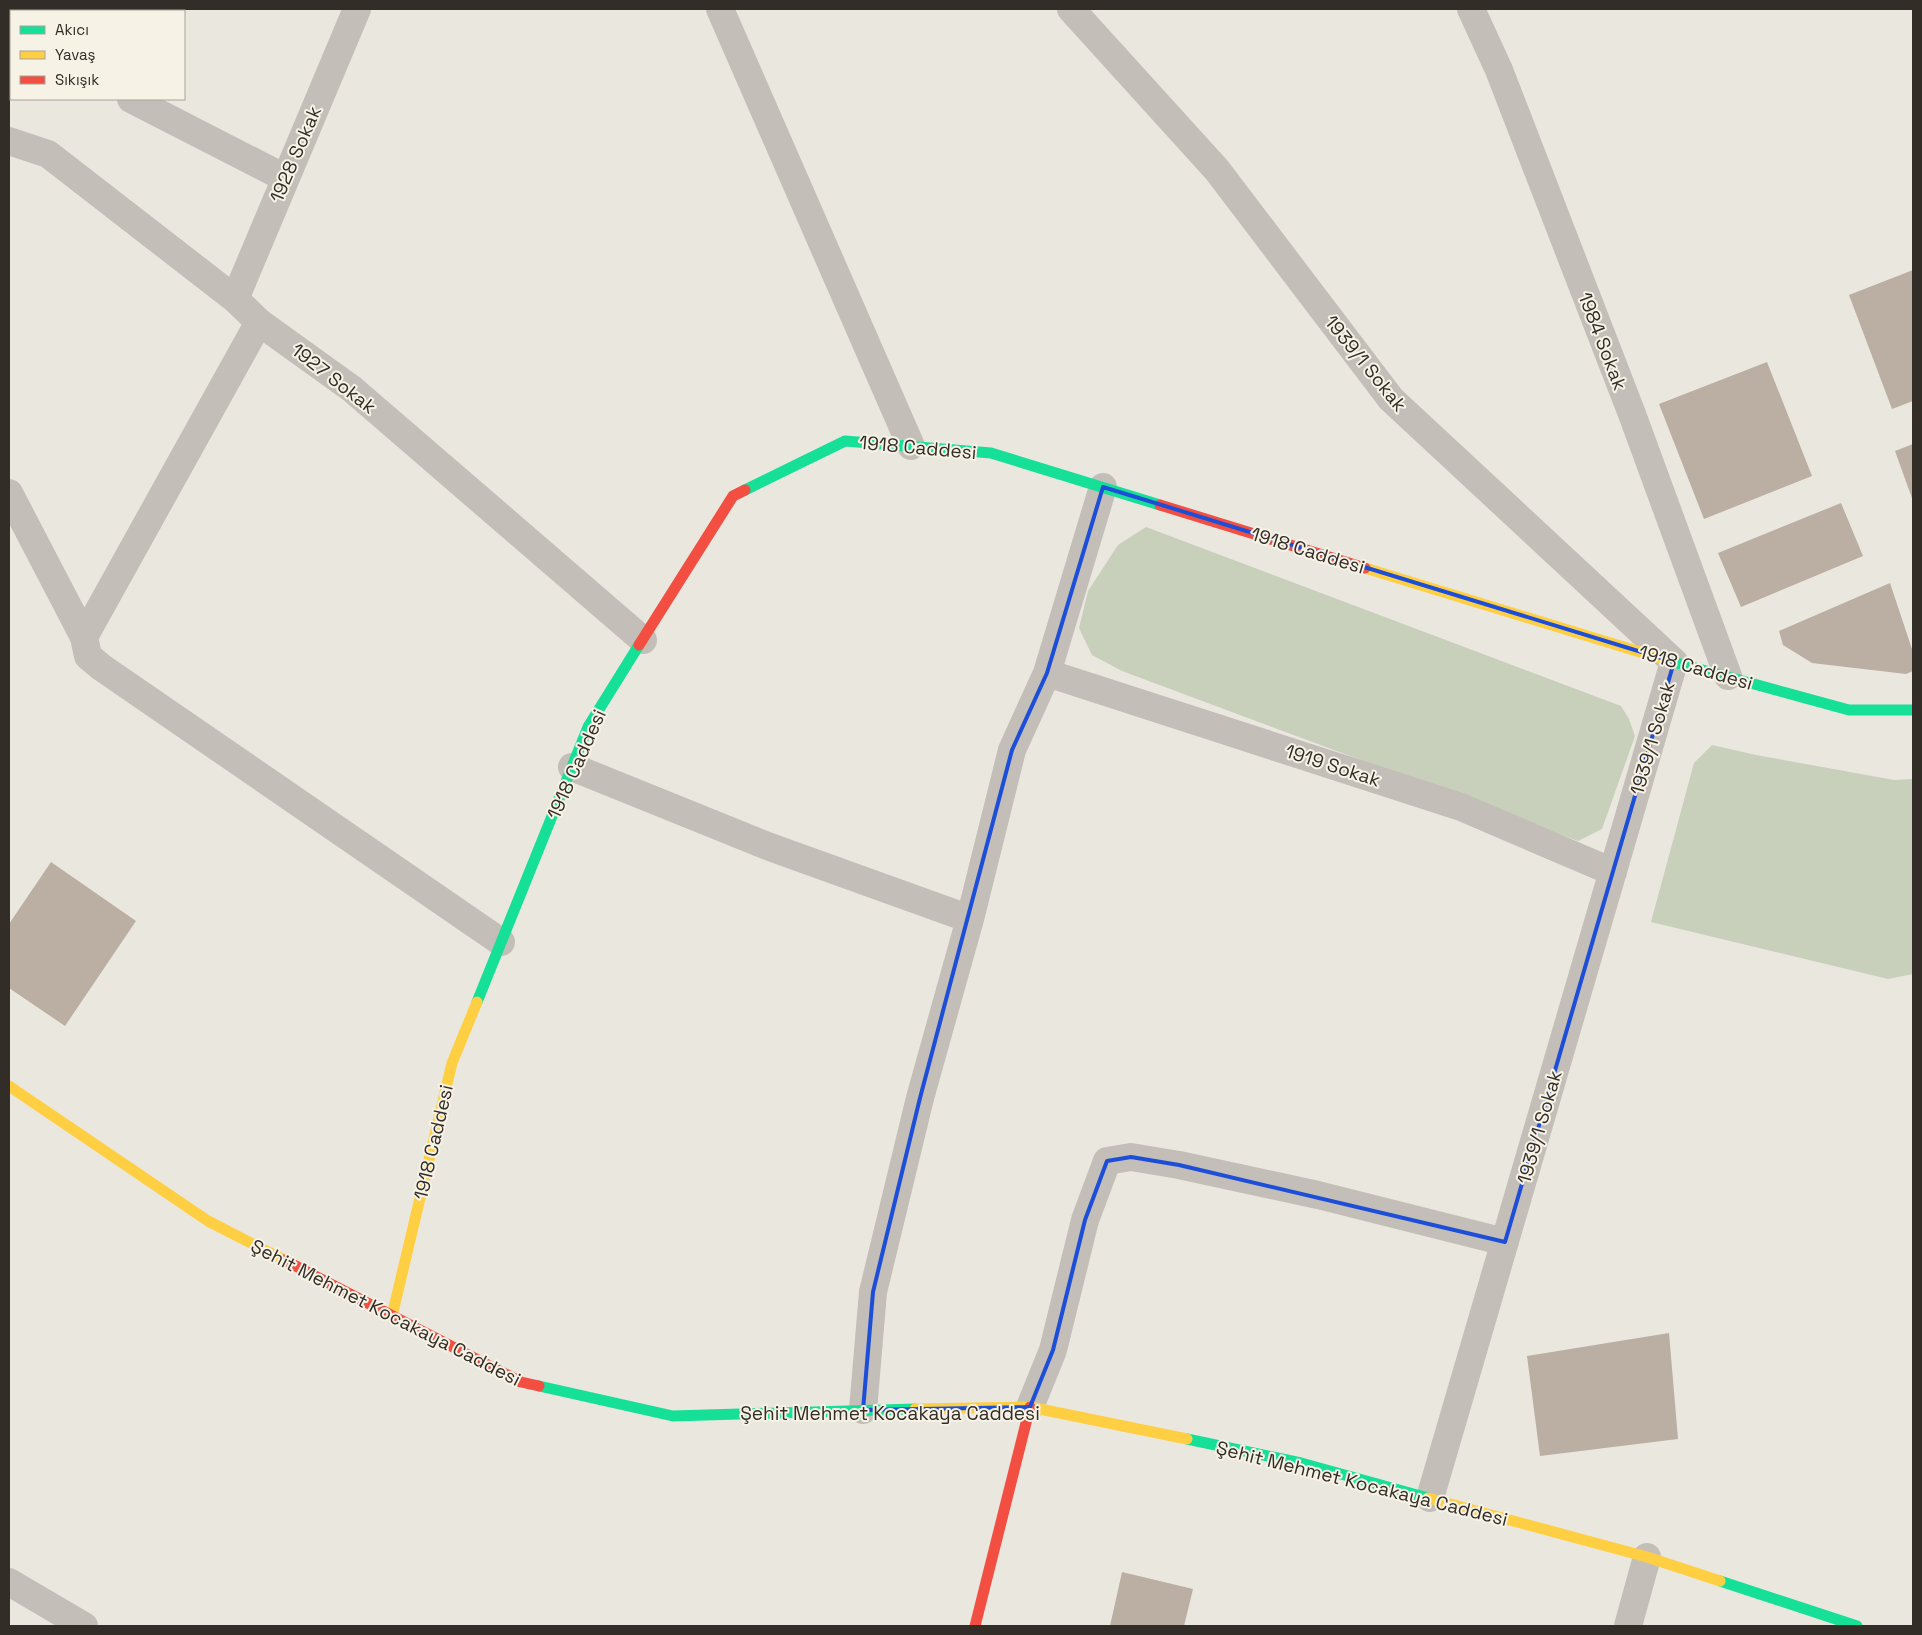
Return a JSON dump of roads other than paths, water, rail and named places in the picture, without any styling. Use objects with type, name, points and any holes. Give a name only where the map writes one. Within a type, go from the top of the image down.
[{"type":"street","name":"1928 Sokak","points":[[234,299],[356,9]]},
{"type":"street","points":[[720,9],[911,446]]},
{"type":"street","name":"1939/1 Sokak","points":[[1071,9],[1218,170],[1391,399],[1674,662],[1430,1498]]},
{"type":"street","name":"1984 Sokak","points":[[1471,9],[1499,70],[1632,414],[1728,676]]},
{"type":"street","points":[[134,100],[285,178]]},
{"type":"street","name":"1927 Sokak","points":[[9,141],[48,154],[234,299],[260,322],[352,389],[643,640]]},
{"type":"street","points":[[84,637],[260,322]]},
{"type":"street","name":"1918 Caddesi","points":[[392,1316],[452,1063],[588,727],[733,496],[845,441],[991,452],[1674,662],[1849,710],[1913,710]]},
{"type":"street","points":[[863,1410],[873,1292],[920,1098],[970,919],[1012,750],[1047,672],[1103,487]]},
{"type":"street","points":[[9,492],[84,637],[88,656],[101,667],[501,942]]},
{"type":"street","name":"1919 Sokak","points":[[1047,672],[1460,807],[1613,872]]},
{"type":"street","points":[[572,767],[770,847],[970,919]]},
{"type":"street","name":"Şehit Mehmet Kocakaya Caddesi","points":[[9,1086],[208,1221],[521,1382],[674,1416],[863,1410],[1030,1408],[1302,1463],[1648,1557],[1857,1626]]},
{"type":"street","points":[[975,1626],[1030,1408],[1053,1350],[1085,1220],[1107,1161],[1131,1157],[1179,1165],[1318,1194],[1505,1242]]},
{"type":"street","points":[[1628,1626],[1648,1557]]},
{"type":"street","points":[[9,1582],[84,1626]]}]
